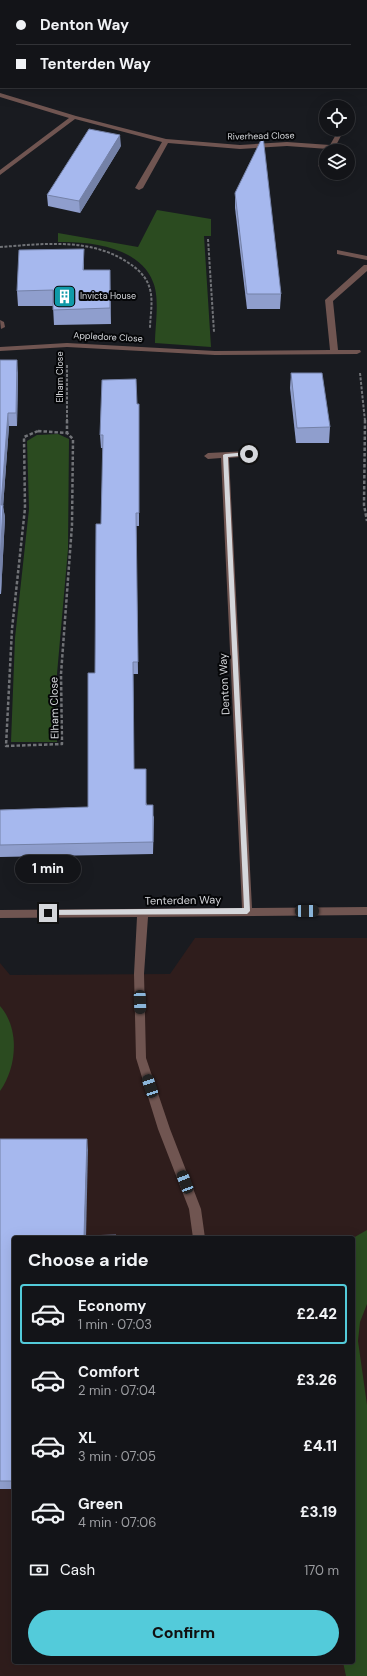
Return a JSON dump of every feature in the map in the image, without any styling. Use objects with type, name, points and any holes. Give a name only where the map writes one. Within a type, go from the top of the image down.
[{"type":"street","name":"Riverhead Close","points":[[0,95],[74,117],[166,141],[240,147],[287,144],[319,148]]},
{"type":"street","points":[[0,174],[74,117]]},
{"type":"street","points":[[139,188],[166,141]]},
{"type":"street","points":[[340,252],[367,258]]},
{"type":"street","points":[[334,352],[329,300],[367,267]]},
{"type":"street","name":"Appledore Close","points":[[0,349],[67,345],[215,353],[357,352]]},
{"type":"street","points":[[208,456],[249,454]]},
{"type":"street","name":"Denton Way","points":[[225,455],[247,911]]},
{"type":"street","name":"Tenterden Way","points":[[0,914],[367,911]]},
{"type":"street","points":[[143,912],[139,974],[141,1058],[164,1129],[195,1209],[199,1236]]},
{"type":"path","points":[[208,239],[215,353]]},
{"type":"path","points":[[0,247],[24,244],[74,244],[107,251],[131,263],[146,279],[150,288],[151,298],[148,349]]},
{"type":"path","name":"Elham Close","points":[[67,345],[67,433],[73,439],[72,525],[61,674],[62,744],[6,746],[12,629],[26,508],[24,437],[38,431],[67,433]]},
{"type":"path","points":[[357,352],[366,410],[366,477],[364,505],[367,521]]},
{"type":"shaded area","points":[[195,938],[367,938],[367,1676],[0,1676],[0,963],[10,975],[170,974]]},
{"type":"green space","points":[[157,210],[211,219],[211,236],[204,236],[211,347],[155,343],[157,304],[155,289],[146,270],[137,261],[113,248],[85,243],[58,242],[58,233],[138,247]]},
{"type":"green space","points":[[58,434],[69,439],[68,549],[57,674],[57,742],[11,742],[15,638],[29,509],[27,441],[37,435]]},
{"type":"green space","points":[[0,1006],[11,1026],[14,1048],[10,1071],[0,1091]]},
{"type":"green space","points":[[367,1230],[367,1304],[360,1322],[358,1341],[367,1405],[367,1676],[346,1676],[343,1664],[355,1664],[355,1237]]},
{"type":"building","points":[[89,129],[120,135],[79,201],[47,195]]},
{"type":"building","points":[[263,136],[281,294],[247,294],[235,193]]},
{"type":"building","name":"Invicta House","points":[[84,249],[83,270],[110,270],[110,308],[53,310],[53,290],[17,291],[19,250]]},
{"type":"building","points":[[0,360],[17,360],[16,413],[8,413],[1,505],[3,505],[0,563]]},
{"type":"building","points":[[291,373],[322,373],[330,427],[297,428]]},
{"type":"building","points":[[136,379],[137,404],[139,404],[139,513],[136,513],[138,662],[133,662],[134,769],[146,769],[146,805],[153,805],[153,842],[0,845],[0,810],[88,807],[88,673],[95,673],[96,524],[101,524],[103,435],[100,435],[102,380]]},
{"type":"building","points":[[0,1139],[87,1139],[84,1236],[12,1236],[12,1481],[0,1481]]},
{"type":"building","points":[[116,1235],[116,1236],[84,1236]]},
{"type":"place","name":"Invicta House","points":[[65,296]]},
{"type":"route","points":[[48,913],[247,911],[225,455],[249,454]]}]
